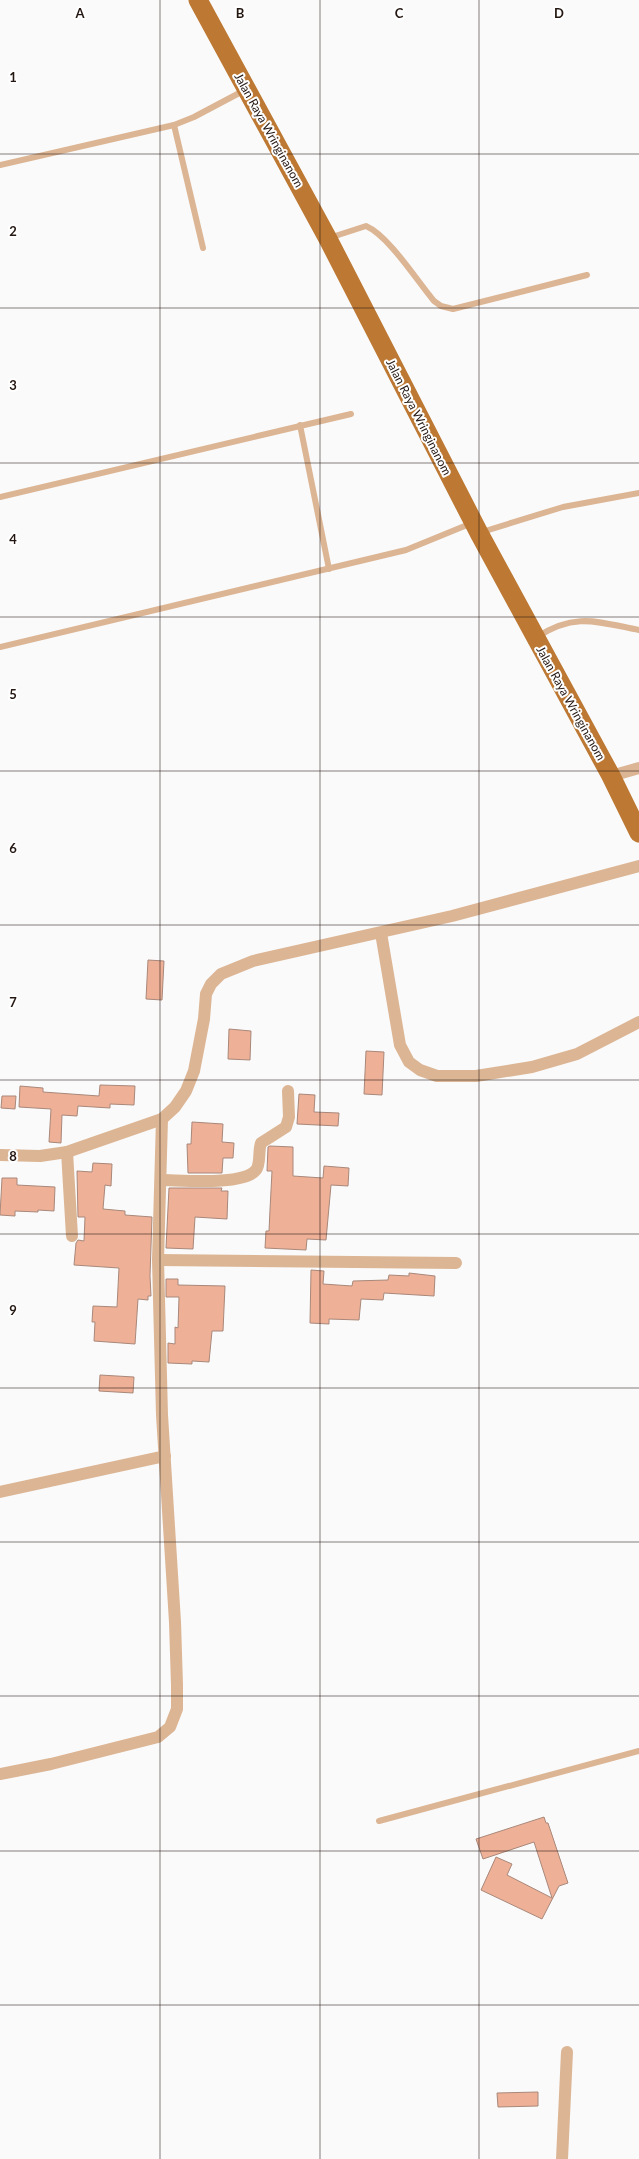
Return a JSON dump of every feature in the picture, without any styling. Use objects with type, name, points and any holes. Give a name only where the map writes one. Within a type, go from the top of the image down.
[{"type":"main road","name":"Jalan Raya Wringinanom","points":[[198,0],[328,239],[476,528],[611,776],[639,833]]},
{"type":"street","points":[[611,776],[639,768]]},
{"type":"street","points":[[0,1155],[40,1156],[67,1152],[162,1119],[175,1107],[186,1091],[194,1071],[204,1019],[206,994],[210,984],[221,974],[253,961],[452,916],[639,866]]},
{"type":"street","points":[[381,933],[400,1045],[410,1062],[420,1070],[437,1076],[476,1076],[532,1067],[576,1054],[639,1022]]},
{"type":"street","points":[[161,1180],[234,1180],[252,1174],[258,1166],[261,1143],[286,1127],[289,1117],[288,1091]]},
{"type":"street","points":[[0,1774],[138,1743],[158,1737],[170,1727],[177,1709],[165,1456],[158,1260],[162,1119]]},
{"type":"street","points":[[67,1152],[72,1236]]},
{"type":"street","points":[[158,1260],[456,1263]]},
{"type":"street","points":[[0,1492],[165,1456]]},
{"type":"street","points":[[562,2159],[567,2052]]},
{"type":"lane","points":[[0,165],[174,125],[194,117],[247,89]]},
{"type":"lane","points":[[174,125],[203,248]]},
{"type":"lane","points":[[328,239],[366,226],[374,229],[434,301],[441,306],[453,309],[587,275]]},
{"type":"lane","points":[[0,497],[351,414]]},
{"type":"lane","points":[[300,425],[329,568]]},
{"type":"lane","points":[[0,647],[419,547],[446,535],[563,507],[639,493]]},
{"type":"lane","points":[[536,638],[562,623],[576,620],[589,620],[639,630]]},
{"type":"lane","points":[[379,1821],[639,1751]]},
{"type":"building","points":[[148,960],[164,961],[162,1000],[146,999]]},
{"type":"building","points":[[229,1029],[251,1031],[250,1060],[228,1059]]},
{"type":"building","points":[[366,1051],[384,1052],[382,1095],[364,1094]]},
{"type":"building","points":[[100,1085],[135,1086],[134,1105],[110,1104],[110,1108],[78,1106],[77,1116],[62,1115],[61,1143],[49,1142],[51,1109],[19,1107],[20,1086],[43,1088],[43,1092],[99,1096]]},
{"type":"building","points":[[299,1094],[315,1095],[314,1112],[339,1113],[338,1126],[297,1124]]},
{"type":"building","points":[[2,1096],[16,1096],[15,1109],[1,1108]]},
{"type":"building","points":[[192,1122],[223,1124],[222,1142],[234,1143],[233,1158],[223,1158],[222,1173],[188,1173],[187,1144],[191,1144]]},
{"type":"building","points":[[268,1147],[293,1147],[293,1176],[323,1178],[324,1166],[349,1168],[348,1186],[331,1185],[326,1240],[307,1239],[306,1250],[265,1248],[266,1231],[269,1231],[272,1171],[267,1171]]},
{"type":"building","points":[[93,1163],[112,1164],[111,1186],[105,1185],[103,1209],[125,1211],[125,1215],[152,1217],[150,1276],[151,1296],[148,1296],[148,1300],[138,1299],[135,1344],[94,1341],[95,1322],[92,1322],[93,1306],[117,1307],[119,1268],[74,1265],[76,1243],[78,1240],[84,1241],[85,1217],[78,1217],[77,1171],[92,1172]]},
{"type":"building","points":[[2,1178],[17,1178],[17,1185],[55,1187],[54,1211],[15,1211],[15,1216],[0,1215]]},
{"type":"building","points":[[169,1188],[222,1188],[221,1191],[228,1191],[227,1219],[195,1217],[193,1249],[166,1248]]},
{"type":"building","points":[[311,1270],[324,1271],[323,1284],[352,1286],[353,1281],[388,1280],[389,1275],[409,1276],[409,1273],[435,1276],[434,1296],[384,1293],[383,1300],[361,1299],[359,1320],[329,1319],[329,1324],[310,1323]]},
{"type":"building","points":[[166,1279],[178,1279],[178,1285],[225,1286],[223,1331],[212,1331],[209,1362],[192,1361],[192,1364],[168,1363],[168,1343],[175,1344],[175,1327],[178,1328],[179,1297],[166,1297]]},
{"type":"building","points":[[100,1375],[134,1377],[133,1393],[99,1391]]},
{"type":"building","points":[[544,1817],[546,1823],[548,1823],[568,1883],[559,1886],[542,1919],[481,1890],[496,1857],[512,1864],[507,1875],[552,1898],[534,1842],[483,1859],[476,1839]]},
{"type":"building","points":[[538,2092],[538,2106],[498,2107],[497,2093]]}]
